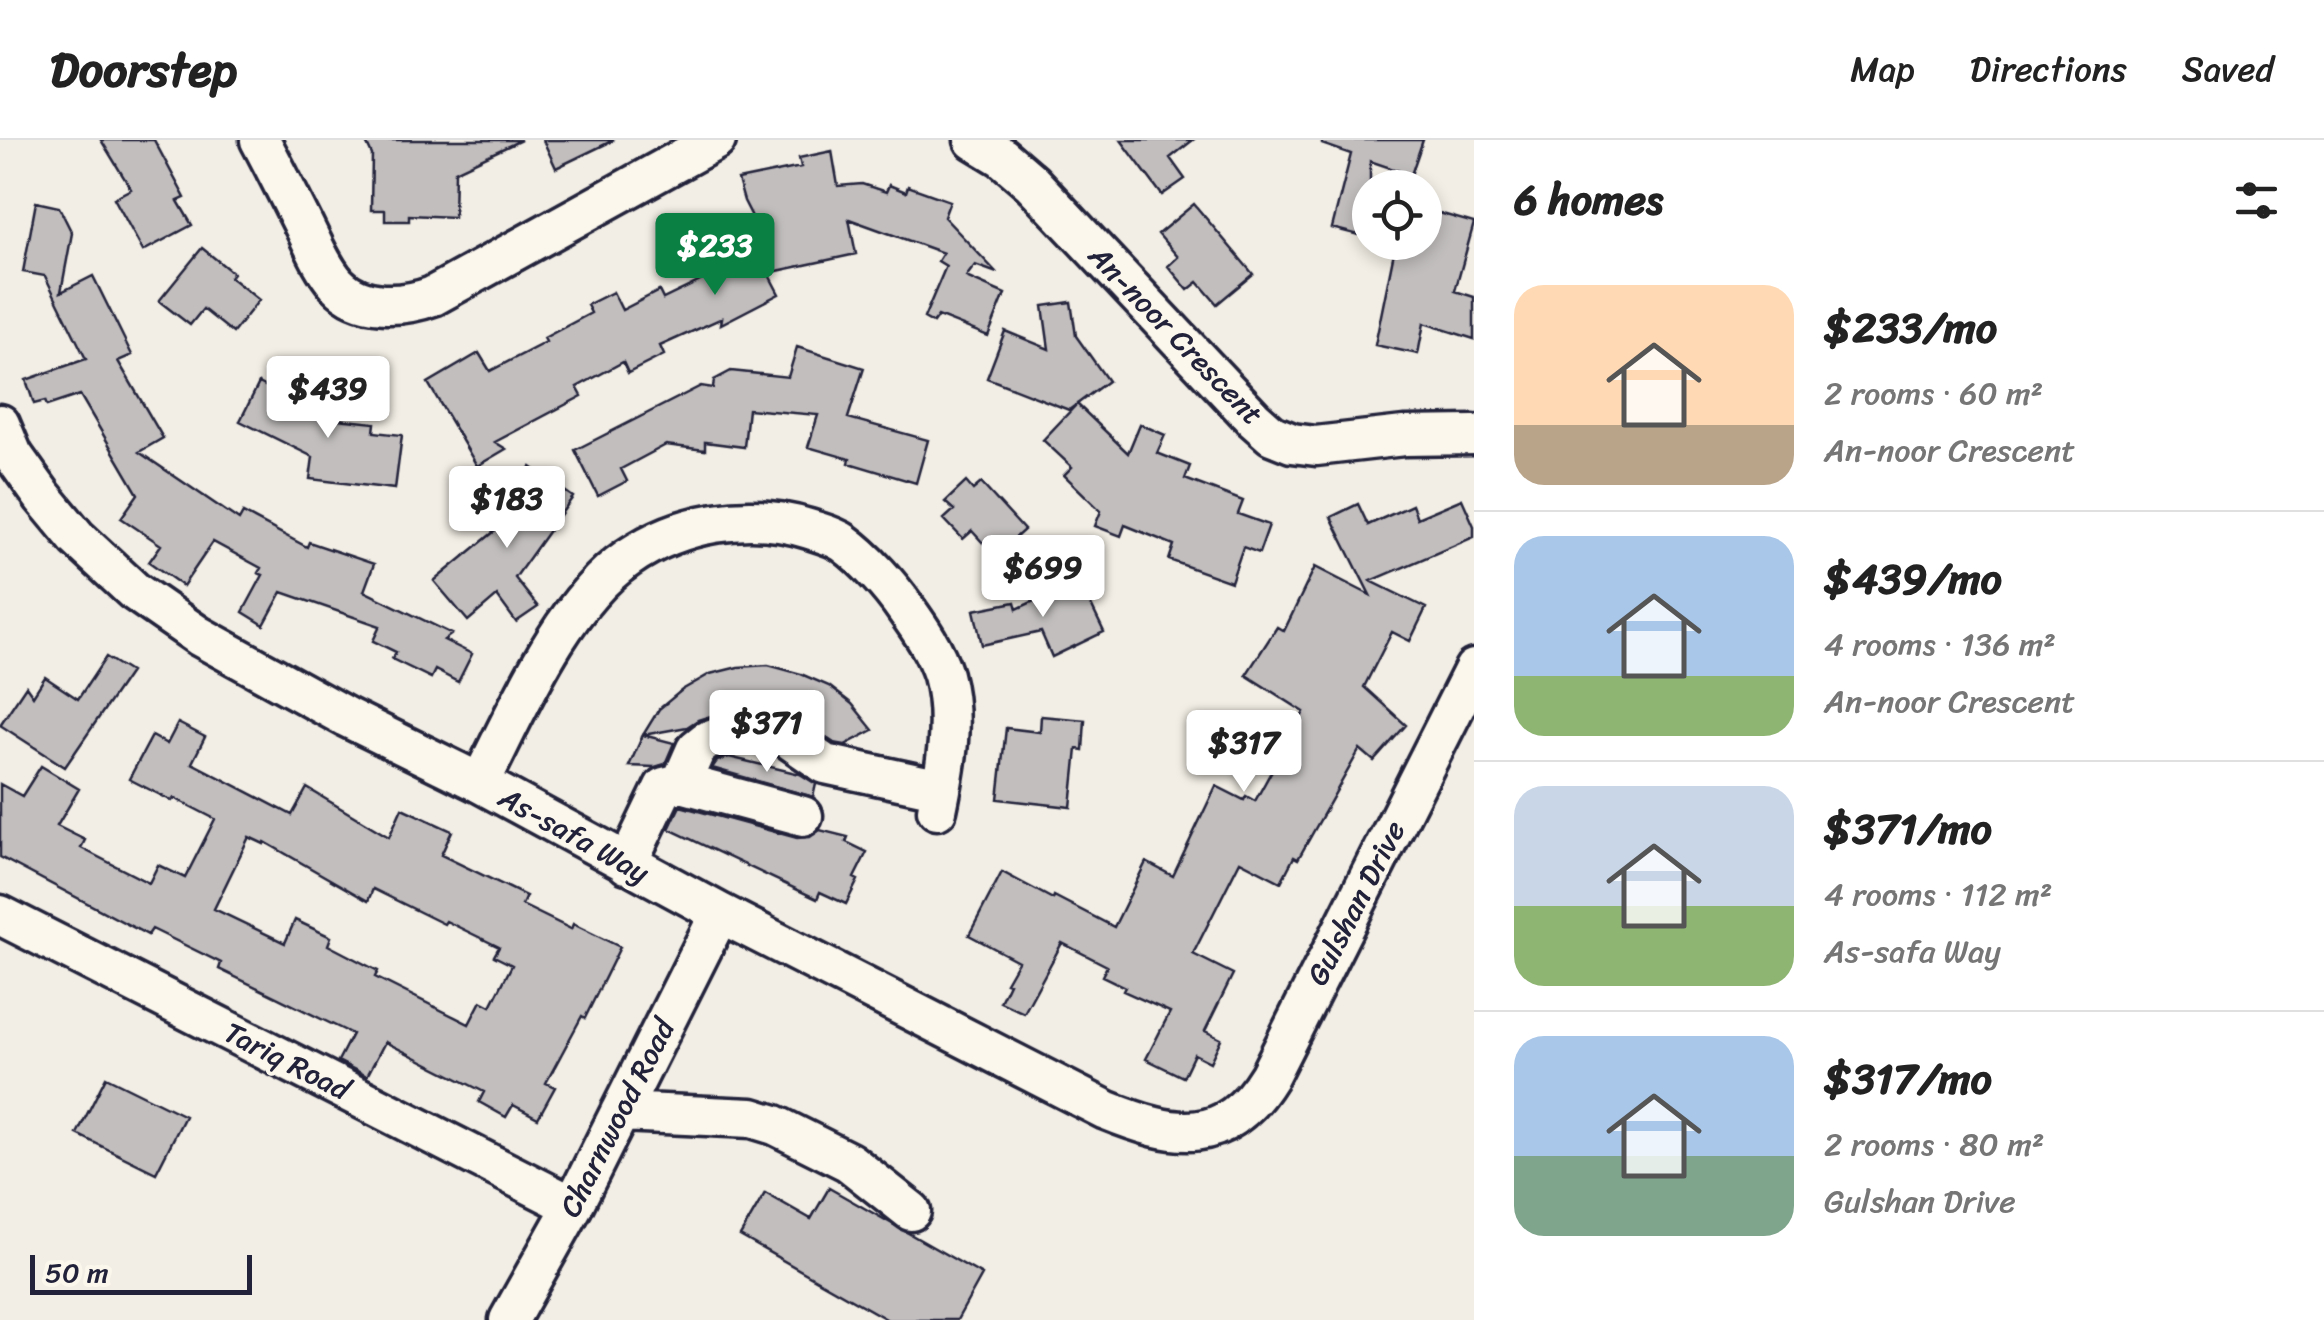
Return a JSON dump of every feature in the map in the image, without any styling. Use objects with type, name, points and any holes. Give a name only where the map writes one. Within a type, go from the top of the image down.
[{"type":"street","points":[[260,140],[324,266],[340,287],[368,301],[400,305],[432,296],[716,140]]},
{"type":"street","name":"An-noor Crescent","points":[[974,140],[1032,182],[1272,435],[1316,446],[1404,436],[1474,435]]},
{"type":"street","name":"As-safa Way","points":[[0,424],[13,455],[77,538],[134,591],[199,636],[346,718],[1106,1110],[1144,1126],[1172,1131],[1201,1131],[1221,1124]]},
{"type":"street","points":[[480,784],[533,681],[585,597],[606,575],[655,542],[684,530],[741,520],[800,526],[844,544],[893,590],[927,639],[943,676],[948,712],[940,800],[824,764],[786,737],[762,731],[736,730],[706,741],[696,749],[681,784]]},
{"type":"street","name":"Gulshan Drive","points":[[1221,1124],[1242,1112],[1269,1076],[1474,668]]},
{"type":"street","points":[[627,864],[664,787],[681,784],[803,816]]},
{"type":"street","name":"Charnwood Road","points":[[509,1320],[573,1206],[720,913]]},
{"type":"street","name":"Tariq Road","points":[[0,915],[573,1206]]},
{"type":"street","points":[[620,1112],[752,1118],[775,1125],[849,1162],[911,1212]]},
{"type":"building","points":[[101,140],[154,140],[185,198],[178,201],[192,225],[143,251],[114,198],[131,189]]},
{"type":"building","points":[[365,140],[521,140],[455,171],[454,217],[409,215],[409,221],[385,221],[385,210],[371,210],[372,155]]},
{"type":"building","points":[[543,140],[614,140],[556,168]]},
{"type":"building","points":[[1121,140],[1193,140],[1170,158],[1185,179],[1162,195]]},
{"type":"building","points":[[1322,140],[1423,140],[1413,170],[1396,170],[1370,161],[1370,170],[1352,170],[1352,233],[1332,228],[1351,154],[1322,144]]},
{"type":"building","points":[[832,151],[838,186],[862,184],[886,192],[889,185],[906,192],[908,186],[950,201],[944,217],[997,273],[975,265],[966,277],[1005,294],[988,336],[938,316],[933,323],[924,318],[946,266],[938,261],[943,253],[849,219],[856,254],[768,273],[779,294],[721,324],[722,318],[660,346],[664,355],[628,373],[623,362],[577,387],[582,396],[495,442],[506,449],[477,466],[428,383],[479,353],[490,371],[546,342],[544,338],[591,313],[587,305],[613,292],[622,310],[659,291],[663,299],[768,248],[738,180],[801,167],[799,158]]},
{"type":"building","points":[[36,202],[59,207],[72,233],[61,292],[93,276],[132,355],[118,361],[163,438],[139,452],[239,520],[243,513],[307,547],[309,542],[374,564],[364,591],[452,634],[444,640],[472,654],[458,682],[435,670],[431,678],[392,659],[396,652],[373,641],[380,626],[282,592],[264,625],[243,612],[263,575],[258,573],[261,568],[213,542],[183,586],[149,562],[161,545],[121,518],[138,494],[80,395],[47,406],[45,401],[34,404],[26,380],[86,359],[45,276],[23,272]]},
{"type":"building","points":[[1194,204],[1253,274],[1217,304],[1198,282],[1188,290],[1168,266],[1178,257],[1158,234]]},
{"type":"building","points":[[1442,214],[1474,223],[1455,291],[1474,297],[1474,339],[1424,323],[1418,354],[1375,345],[1392,260],[1442,260]]},
{"type":"building","points":[[202,248],[259,300],[233,333],[203,309],[190,325],[159,301]]},
{"type":"building","points":[[1071,302],[1076,336],[1108,381],[1069,410],[987,378],[1005,331],[1049,349],[1043,306]]},
{"type":"building","points":[[797,347],[864,368],[848,418],[928,440],[916,483],[808,447],[818,415],[748,409],[744,447],[705,442],[705,450],[666,445],[621,469],[627,481],[598,496],[575,450],[701,386],[713,388],[714,380],[731,371],[788,377]]},
{"type":"building","points":[[259,383],[328,418],[375,423],[374,432],[402,435],[395,489],[310,479],[313,457],[240,421]]},
{"type":"building","points":[[1077,404],[1128,453],[1140,424],[1165,435],[1157,453],[1190,466],[1185,479],[1243,501],[1238,514],[1269,525],[1259,553],[1243,547],[1231,582],[1169,560],[1174,545],[1125,525],[1121,536],[1095,526],[1101,511],[1064,475],[1072,467],[1043,440]]},
{"type":"building","points":[[531,467],[573,497],[515,578],[538,607],[516,622],[497,596],[468,621],[434,581],[512,517],[500,509]]},
{"type":"building","points":[[966,482],[973,490],[981,483],[1024,530],[995,556],[972,531],[963,539],[944,519],[954,510],[945,502]]},
{"type":"building","points":[[1462,499],[1474,526],[1474,537],[1371,581],[1426,608],[1410,641],[1392,632],[1364,687],[1406,725],[1374,761],[1360,749],[1281,882],[1240,861],[1193,954],[1233,974],[1205,1031],[1221,1039],[1210,1062],[1194,1054],[1183,1077],[1146,1059],[1170,1012],[1123,991],[1125,987],[1102,976],[1107,966],[1062,943],[1024,1013],[1000,1002],[1018,961],[969,935],[1002,872],[1114,927],[1146,862],[1173,876],[1216,786],[1244,800],[1246,796],[1255,801],[1304,712],[1246,675],[1277,627],[1284,631],[1315,567],[1370,595],[1331,517],[1358,504],[1368,525],[1412,505],[1417,518]]},
{"type":"building","points":[[1079,580],[1104,632],[1052,657],[1041,632],[982,645],[974,610],[1015,602],[1017,609]]},
{"type":"building","points":[[106,657],[130,672],[65,767],[0,725],[26,686],[33,696],[45,677],[78,699]]},
{"type":"building","points":[[768,665],[829,686],[852,704],[873,730],[845,745],[834,743],[792,715],[737,708],[687,727],[643,735],[659,709],[710,674]]},
{"type":"building","points":[[1041,716],[1085,720],[1083,750],[1077,749],[1071,807],[998,799],[1006,728],[1040,732]]},
{"type":"building","points":[[178,723],[205,737],[192,763],[292,815],[307,788],[389,837],[402,808],[452,831],[441,855],[526,896],[522,905],[620,947],[585,1018],[582,1016],[546,1083],[555,1087],[538,1118],[513,1105],[506,1117],[479,1102],[484,1092],[385,1042],[367,1076],[338,1061],[352,1034],[219,969],[221,963],[152,929],[148,935],[0,857],[0,784],[22,796],[41,766],[79,789],[57,826],[85,840],[81,848],[149,883],[158,865],[185,878],[215,819],[129,779],[152,736],[167,744]],"holes":[[[249,837],[368,901],[373,889],[499,947],[494,956],[512,965],[491,1006],[481,1001],[469,1024],[375,977],[378,971],[328,945],[331,937],[295,920],[285,943],[214,909]]]},
{"type":"building","points":[[643,735],[674,743],[665,764],[629,766]]},
{"type":"building","points":[[729,757],[800,774],[816,784],[813,797],[712,768],[717,761]]},
{"type":"building","points":[[680,806],[797,838],[810,837],[820,830],[848,837],[846,842],[867,852],[846,904],[820,892],[817,899],[669,829]]},
{"type":"building","points":[[106,1077],[185,1116],[156,1173],[77,1134]]},
{"type":"building","points":[[829,1188],[982,1275],[957,1320],[888,1320],[740,1236],[765,1193],[811,1219]]}]
